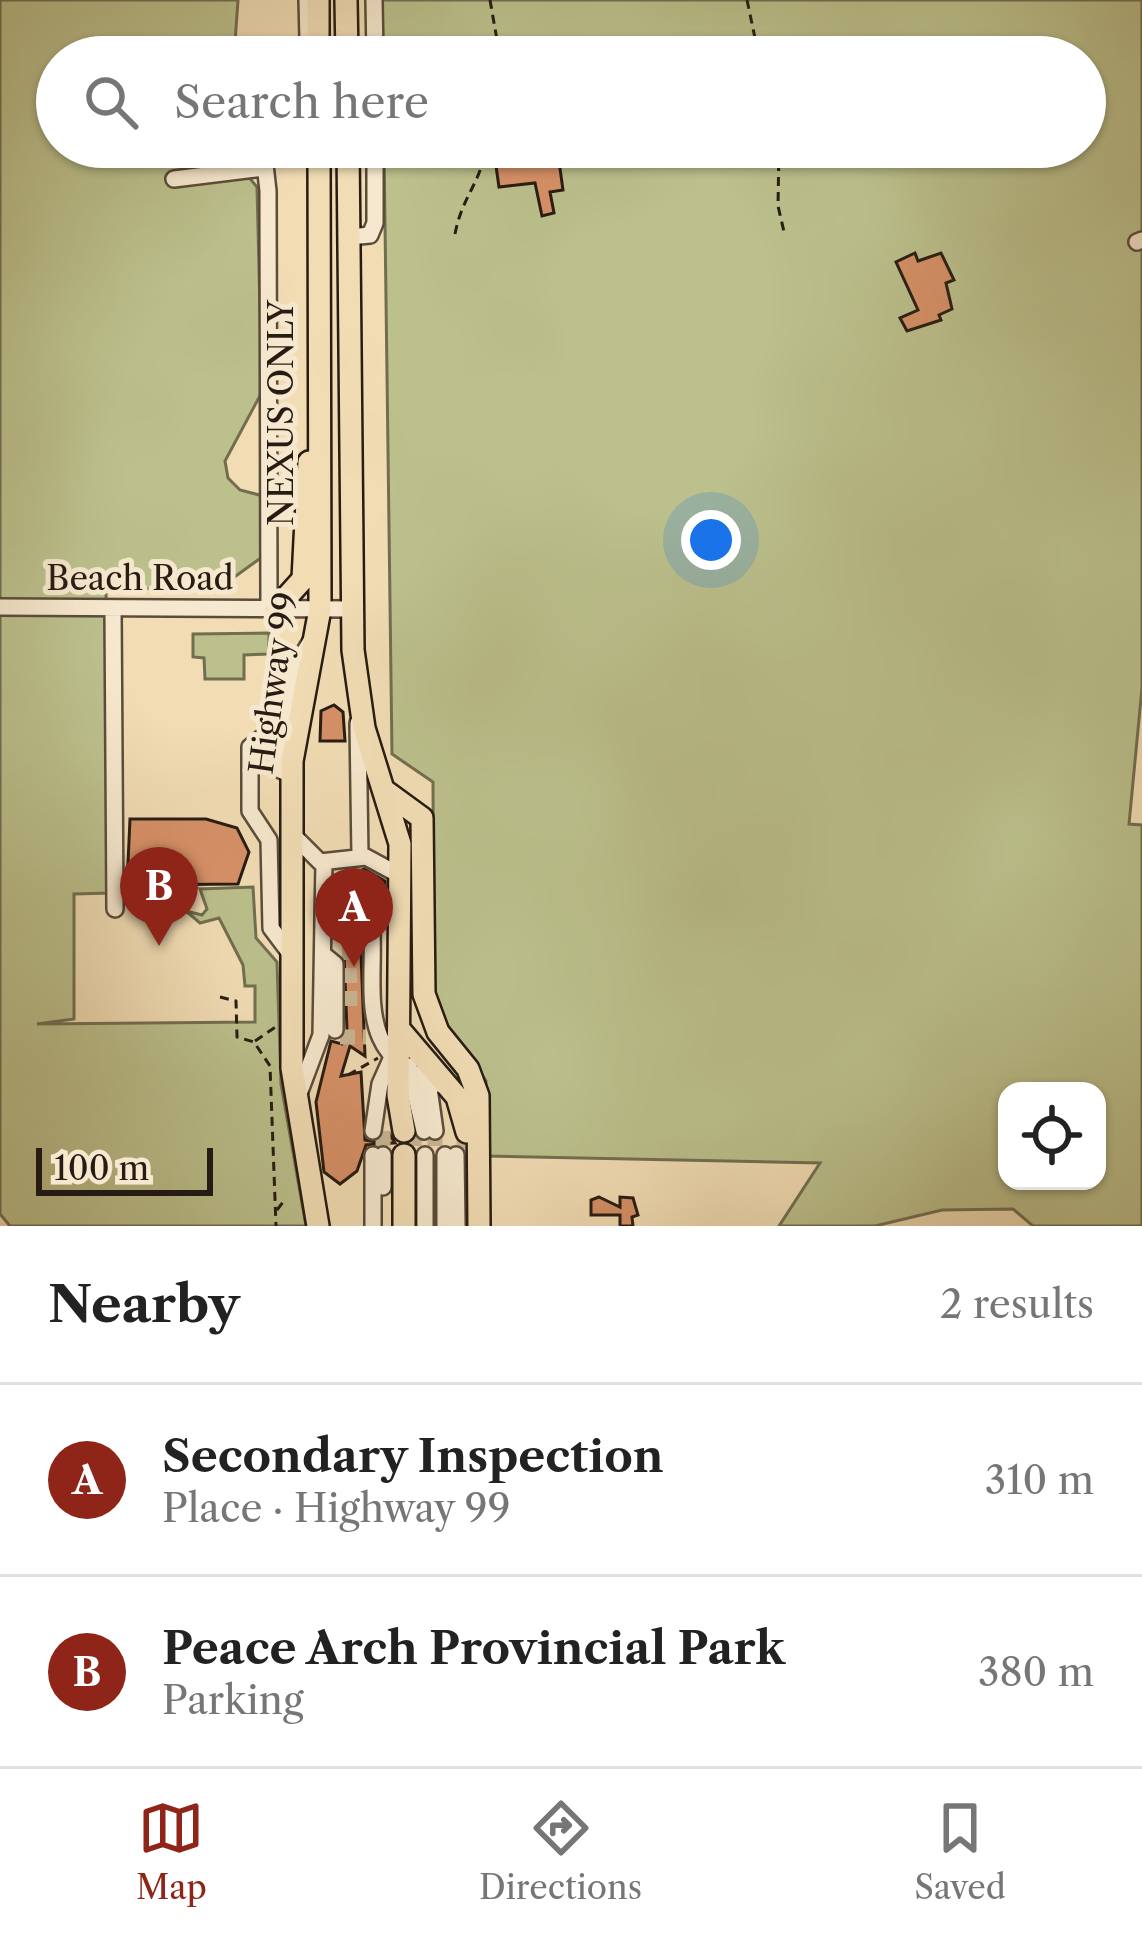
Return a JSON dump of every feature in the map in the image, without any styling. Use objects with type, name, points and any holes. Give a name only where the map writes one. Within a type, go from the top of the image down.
[{"type":"highway","points":[[317,0],[318,36]]},
{"type":"highway","points":[[346,0],[347,36]]},
{"type":"highway","name":"Highway 99","points":[[314,1226],[296,1106],[286,960],[293,742],[314,622],[319,168]]},
{"type":"highway","name":"Highway 99","points":[[348,168],[352,634],[360,713]]},
{"type":"highway","points":[[273,609],[303,579],[310,446],[320,372]]},
{"type":"highway","points":[[360,713],[399,838],[397,1096],[417,1152],[466,1226]]},
{"type":"highway","points":[[386,791],[422,818],[424,994],[438,1031],[468,1069],[478,1096],[479,1226]]},
{"type":"highway","points":[[286,960],[285,1093],[314,1226]]},
{"type":"highway","points":[[396,1047],[441,1090],[417,1152],[404,1226]]},
{"type":"street","points":[[307,0],[308,36]]},
{"type":"street","points":[[374,0],[375,36]]},
{"type":"street","points":[[174,179],[263,168],[268,191],[273,609]]},
{"type":"street","name":"NEXUS ONLY","points":[[286,960],[283,748],[314,622],[309,168]]},
{"type":"street","points":[[350,237],[370,236],[375,223],[375,168]]},
{"type":"street","name":"Beach Road","points":[[0,607],[273,609],[314,622],[352,609]]},
{"type":"street","points":[[113,609],[115,909]]},
{"type":"street","points":[[286,960],[270,921],[268,836],[250,812],[250,747],[278,725],[314,622]]},
{"type":"street","points":[[353,865],[360,713]]},
{"type":"street","points":[[248,796],[244,813],[260,839],[262,927],[286,960]]},
{"type":"street","points":[[292,827],[301,848],[324,862],[395,868],[401,876]]},
{"type":"street","points":[[296,1106],[320,1041],[324,862]]},
{"type":"street","points":[[370,906],[371,1024],[396,1047]]},
{"type":"street","points":[[320,1041],[338,1034],[334,964],[324,955]]},
{"type":"street","points":[[383,1226],[441,1090]]},
{"type":"street","points":[[397,1096],[445,1226]]},
{"type":"street","points":[[373,1226],[417,1152]]},
{"type":"street","points":[[394,1226],[417,1152]]},
{"type":"street","points":[[414,1226],[417,1152]]},
{"type":"street","points":[[417,1152],[425,1226]]},
{"type":"street","points":[[417,1152],[435,1226]]},
{"type":"street","points":[[417,1152],[457,1226]]},
{"type":"path","points":[[490,0],[496,36]]},
{"type":"path","points":[[747,0],[755,36]]},
{"type":"path","points":[[455,234],[460,203],[484,168]]},
{"type":"path","points":[[779,168],[778,206],[784,236]]},
{"type":"path","points":[[220,997],[236,1001],[237,1037],[254,1042],[270,1066],[276,1226]]},
{"type":"path","points":[[254,1042],[279,1025]]},
{"type":"path","points":[[348,1075],[367,1068]]},
{"type":"path","points":[[275,1211],[284,1202]]},
{"type":"green space","points":[[0,0],[238,0],[235,36],[36,36],[36,168],[241,168],[257,187],[262,392],[225,461],[228,478],[240,490],[263,496],[262,557],[222,586],[106,590],[110,893],[74,894],[74,1019],[37,1024],[255,1022],[255,986],[245,986],[243,965],[219,918],[200,923],[186,911],[202,915],[207,909],[200,889],[253,887],[256,938],[277,962],[281,1084],[306,1226],[10,1226],[0,1214]]},
{"type":"green space","points":[[382,0],[1142,0],[1142,688],[1129,824],[1142,825],[1142,1226],[1033,1226],[1013,1209],[942,1210],[875,1226],[779,1226],[820,1163],[485,1156],[486,1081],[434,1006],[433,782],[392,754],[384,168],[1106,168],[1106,36],[383,36]]},
{"type":"green space","points":[[269,633],[269,654],[244,655],[244,679],[205,679],[204,658],[193,657],[193,634]]},
{"type":"building","points":[[496,168],[560,168],[563,190],[550,192],[554,213],[542,216],[535,183],[499,187]]},
{"type":"building","points":[[915,253],[918,261],[941,253],[954,280],[946,283],[952,309],[939,315],[941,320],[907,331],[900,318],[918,310],[896,262]]},
{"type":"building","points":[[334,705],[343,712],[345,741],[320,741],[321,711]]},
{"type":"building","points":[[130,819],[206,819],[237,828],[249,852],[238,884],[127,885]]},
{"type":"building","points":[[364,869],[385,881],[385,887],[359,902],[365,1056],[350,1046],[341,1076],[361,1072],[365,1140],[376,1142],[389,1133],[395,1143],[366,1145],[357,1171],[340,1184],[324,1172],[316,1102],[331,1041],[342,1044],[347,1030],[341,877],[346,880]]},
{"type":"building","points":[[599,1197],[620,1207],[620,1197],[633,1198],[638,1215],[632,1217],[633,1226],[620,1226],[620,1215],[591,1215],[591,1200]]},
{"type":"tunnel","points":[[349,876],[350,1009]]},
{"type":"tunnel","points":[[340,1037],[366,1037]]},
{"type":"tunnel","points":[[383,1131],[383,1155]]},
{"type":"tunnel","points":[[414,1131],[414,1155]]},
{"type":"tunnel","points":[[435,1131],[435,1155]]},
{"type":"tunnel","points":[[467,1132],[467,1155]]},
{"type":"place","name":"Peace Arch Provincial Park","points":[[159,946]]},
{"type":"place","name":"Secondary Inspection","points":[[354,967]]}]
